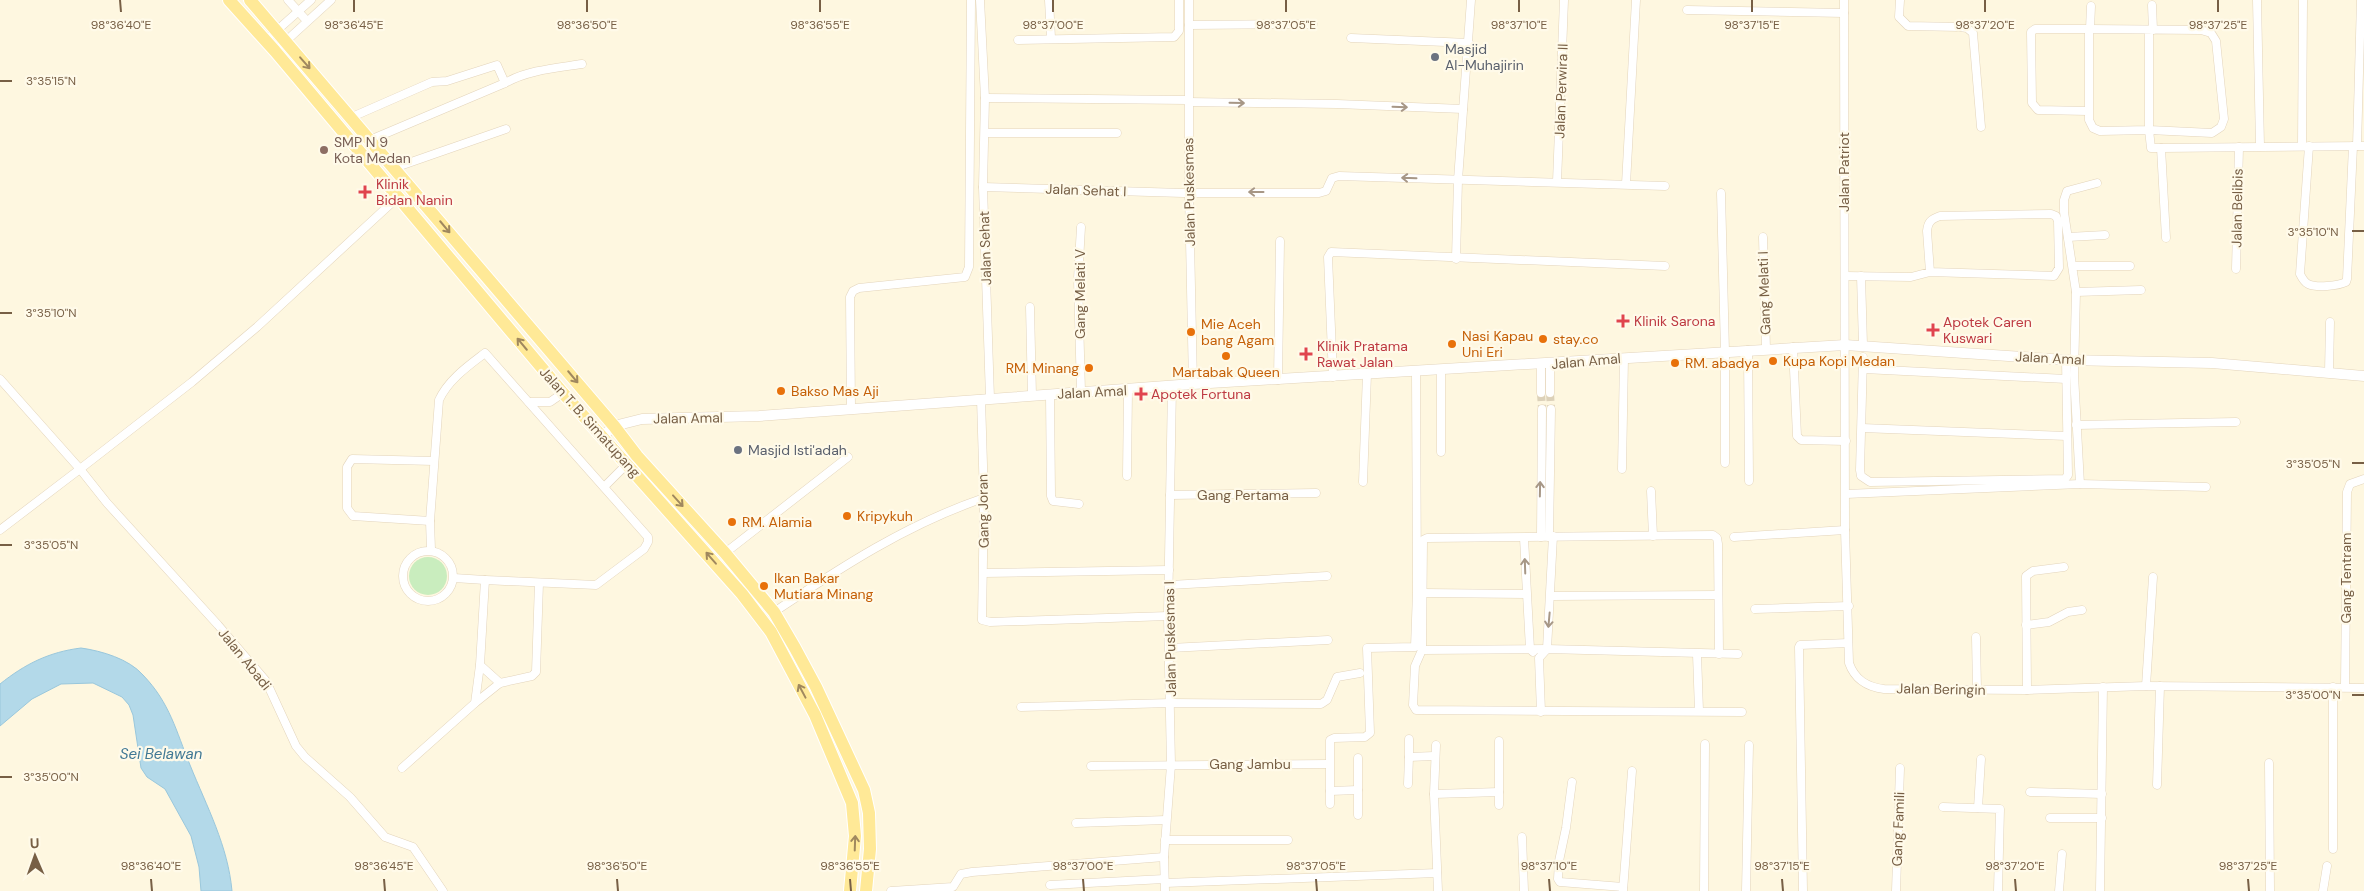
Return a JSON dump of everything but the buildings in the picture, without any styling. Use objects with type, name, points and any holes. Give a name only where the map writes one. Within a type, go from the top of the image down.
[{"type":"main road","name":"Jalan T. B. Simatupang","points":[[229,0],[275,51],[563,392],[604,436],[632,460],[725,553],[774,612],[795,648],[852,803],[855,836],[850,891]]},
{"type":"main road","name":"Jalan T. B. Simatupang","points":[[250,0],[352,117],[614,426],[632,460],[748,601],[770,632],[820,712],[864,790],[870,813],[870,849],[866,891]]},
{"type":"street","points":[[288,0],[307,21]]},
{"type":"street","points":[[265,41],[311,0]]},
{"type":"street","points":[[275,51],[331,0]]},
{"type":"street","points":[[851,409],[850,296],[853,291],[859,288],[965,278],[969,267],[972,0]]},
{"type":"street","name":"Jalan Sehat","points":[[980,0],[985,98],[983,187],[985,399]]},
{"type":"street","points":[[1049,0],[1051,38]]},
{"type":"street","points":[[1018,40],[1174,37],[1179,30],[1179,0]]},
{"type":"street","name":"Jalan Puskesmas","points":[[1189,0],[1188,101],[1193,384]]},
{"type":"street","points":[[1456,259],[1458,180],[1471,0]]},
{"type":"street","name":"Jalan Perwira II","points":[[1557,182],[1564,0]]},
{"type":"street","points":[[1626,184],[1636,0]]},
{"type":"street","name":"Jalan Patriot","points":[[1844,0],[1845,345]]},
{"type":"street","points":[[1900,0],[1900,17],[1908,26],[1960,27],[1967,28],[1973,32],[1982,127]]},
{"type":"street","points":[[2257,0],[2260,146]]},
{"type":"street","points":[[2303,2],[2305,146],[2300,274],[2305,282],[2310,285],[2338,284],[2346,282],[2347,279],[2358,146],[2361,0]]},
{"type":"street","points":[[2152,5],[2149,130],[2151,148],[2358,146]]},
{"type":"street","points":[[2088,111],[2038,110],[2034,107],[2032,103],[2031,32],[2035,29],[2090,29],[2206,31],[2214,36],[2224,119],[2221,127],[2212,133],[2149,130],[2100,131],[2093,128],[2089,120],[2088,111],[2090,29],[2091,6]]},
{"type":"street","points":[[1688,10],[1844,13]]},
{"type":"street","points":[[1189,25],[1313,24]]},
{"type":"street","points":[[1352,38],[1469,43]]},
{"type":"street","points":[[352,117],[432,82],[447,81],[497,64],[506,84]]},
{"type":"street","points":[[370,140],[506,84],[516,77],[582,64]]},
{"type":"street","points":[[985,98],[1337,104],[1463,109]]},
{"type":"street","points":[[394,168],[506,128]]},
{"type":"street","points":[[985,133],[1117,133]]},
{"type":"street","name":"Jalan Belibis","points":[[2236,269],[2238,147]]},
{"type":"street","points":[[2161,148],[2166,238]]},
{"type":"street","name":"Jalan Sehat I","points":[[983,187],[1319,193],[1326,190],[1332,178],[1339,176],[1665,186]]},
{"type":"street","points":[[1863,358],[1860,470],[1861,476],[1870,482],[2064,479],[2068,475],[2066,380],[2070,360],[2076,292],[2064,212],[2066,192],[2097,183]]},
{"type":"street","points":[[1721,193],[1725,352],[1725,463]]},
{"type":"street","points":[[0,530],[192,382],[257,327],[398,197]]},
{"type":"street","points":[[1844,276],[1910,277],[1930,272],[2054,276],[2059,268],[2058,221],[2056,216],[1940,216],[1934,218],[1928,225],[1927,231],[1930,272]]},
{"type":"street","name":"Gang Melati V","points":[[1081,227],[1078,279],[1081,392]]},
{"type":"street","points":[[2068,237],[2105,235]]},
{"type":"street","name":"Gang Melati I","points":[[1763,237],[1766,349]]},
{"type":"street","points":[[1278,380],[1280,241]]},
{"type":"street","points":[[1333,376],[1329,253],[1664,266]]},
{"type":"street","points":[[2073,266],[2130,266]]},
{"type":"street","points":[[1861,276],[1863,346]]},
{"type":"street","points":[[2076,292],[2141,290]]},
{"type":"street","points":[[1030,307],[1032,396]]},
{"type":"street","points":[[2329,372],[2330,322]]},
{"type":"street","name":"Jalan Amal","points":[[604,436],[614,426],[627,421],[642,419],[759,416],[1193,384],[1845,345],[2070,360],[2269,367],[2364,376]]},
{"type":"street","name":"Jalan Beringin","points":[[1845,345],[1845,530],[1849,606],[1848,643],[1852,669],[1855,675],[1866,685],[1884,689],[1977,690],[2146,686],[2364,688]]},
{"type":"street","points":[[1793,347],[1797,436],[1801,440],[1846,441]]},
{"type":"street","points":[[1748,350],[1748,481]]},
{"type":"street","points":[[431,550],[430,521],[439,400],[443,390],[454,378],[485,352],[648,537],[647,547],[596,585],[454,578]]},
{"type":"street","points":[[1622,469],[1624,358]]},
{"type":"street","points":[[2070,360],[2080,484]]},
{"type":"street","points":[[1545,364],[1550,393]]},
{"type":"street","points":[[1541,393],[1545,364]]},
{"type":"street","points":[[1864,368],[2066,380]]},
{"type":"street","points":[[1441,369],[1441,452]]},
{"type":"street","points":[[1330,804],[1329,764],[1332,738],[1365,737],[1370,735],[1367,648],[1415,647],[1417,592],[1415,501],[1416,372]]},
{"type":"street","points":[[1363,482],[1368,374]]},
{"type":"street","name":"Jalan Abadi","points":[[0,380],[80,469],[107,503],[218,625],[266,682],[296,746],[305,757],[350,797],[385,837],[413,847],[443,891]]},
{"type":"street","name":"Jalan Puskesmas I","points":[[1165,884],[1164,857],[1171,765],[1168,616],[1172,386]]},
{"type":"street","points":[[1127,476],[1128,390]]},
{"type":"street","points":[[529,402],[550,402],[563,392]]},
{"type":"street","points":[[1050,395],[1051,496],[1053,501],[1079,504]]},
{"type":"street","name":"Gang Joran","points":[[985,399],[982,616],[984,621],[1168,616]]},
{"type":"street","points":[[1542,409],[1551,596],[1547,649],[1540,658],[1542,712]]},
{"type":"street","points":[[1548,537],[1551,409]]},
{"type":"street","points":[[2076,425],[2236,422]]},
{"type":"street","points":[[1862,428],[2067,436]]},
{"type":"street","points":[[725,553],[848,457]]},
{"type":"street","points":[[430,521],[353,516],[347,508],[347,466],[352,459],[434,461]]},
{"type":"street","points":[[604,488],[632,460]]},
{"type":"street","name":"Gang Tentram","points":[[2345,687],[2346,492],[2350,484],[2364,479]]},
{"type":"street","points":[[1846,494],[2080,484],[2206,487]]},
{"type":"street","points":[[1650,491],[1653,536]]},
{"type":"street","name":"Gang Pertama","points":[[1170,495],[1316,493]]},
{"type":"street","points":[[774,612],[833,573],[910,528],[954,508],[984,498]]},
{"type":"street","points":[[1734,537],[1845,530]]},
{"type":"street","points":[[1719,654],[1717,538],[1713,535],[1424,538],[1422,650],[1415,666],[1413,705],[1416,710],[1742,712]]},
{"type":"street","points":[[1524,538],[1530,649],[1540,658]]},
{"type":"street","points":[[431,550],[445,556],[450,563],[454,578],[447,593],[432,601],[415,598],[409,592],[403,576],[408,560],[422,551],[431,550]]},
{"type":"street","points":[[2027,690],[2026,576],[2033,571],[2064,567]]},
{"type":"street","points":[[984,573],[1169,570]]},
{"type":"street","points":[[1170,585],[1327,576]]},
{"type":"street","points":[[2146,686],[2152,577]]},
{"type":"street","points":[[475,703],[480,665],[484,580]]},
{"type":"street","points":[[402,768],[500,683],[532,676],[536,672],[540,583]]},
{"type":"street","points":[[1423,594],[1526,594]]},
{"type":"street","points":[[1551,596],[1718,595]]},
{"type":"street","points":[[1755,609],[1849,606]]},
{"type":"street","points":[[2026,624],[2049,622],[2068,612],[2082,610]]},
{"type":"street","points":[[1976,637],[1977,690]]},
{"type":"street","points":[[1170,648],[1328,640]]},
{"type":"street","points":[[1803,891],[1799,647],[1800,645],[1848,643]]},
{"type":"street","points":[[1422,650],[1547,649],[1738,654]]},
{"type":"street","points":[[1697,654],[1699,711]]},
{"type":"street","points":[[480,665],[500,683]]},
{"type":"street","points":[[1021,707],[1321,704],[1327,700],[1337,677],[1360,673]]},
{"type":"street","points":[[2157,785],[2160,686]]},
{"type":"street","points":[[2100,891],[2103,687]]},
{"type":"street","points":[[2333,687],[2333,849]]},
{"type":"street","points":[[1408,784],[1409,738]]},
{"type":"street","points":[[1498,741],[1499,805]]},
{"type":"street","points":[[1704,891],[1705,744]]},
{"type":"street","points":[[1436,745],[1434,756],[1434,794],[1438,891]]},
{"type":"street","points":[[1746,891],[1749,745]]},
{"type":"street","points":[[1409,757],[1434,756]]},
{"type":"street","points":[[1358,758],[1358,815]]},
{"type":"street","points":[[1978,808],[1981,758]]},
{"type":"street","points":[[2269,763],[2270,891]]},
{"type":"street","name":"Gang Jambu","points":[[1090,766],[1329,764]]},
{"type":"street","name":"Gang Famili","points":[[1896,891],[1900,768]]},
{"type":"street","points":[[1572,782],[1566,828],[1559,861],[1558,879],[1560,882],[1623,889],[1632,771]]},
{"type":"street","points":[[1330,791],[1358,790]]},
{"type":"street","points":[[1434,794],[1499,792]]},
{"type":"street","points":[[2030,792],[2102,794]]},
{"type":"street","points":[[1943,807],[2000,810],[1998,891]]},
{"type":"street","points":[[2050,818],[2102,818]]},
{"type":"street","points":[[1076,822],[1166,820]]},
{"type":"street","points":[[1522,837],[1524,891]]},
{"type":"street","points":[[1165,840],[1288,840]]},
{"type":"street","points":[[2059,891],[2062,854]]},
{"type":"street","points":[[891,891],[953,887],[961,874],[972,872],[1164,857]]},
{"type":"street","points":[[2324,891],[2327,866]]},
{"type":"street","points":[[1050,884],[1165,884],[1437,872]]},
{"type":"green space","points":[[428,557],[435,558],[441,563],[446,569],[446,583],[441,589],[435,594],[428,595],[421,594],[415,589],[410,583],[409,576],[410,569],[415,563],[421,558]]},
{"type":"water","name":"Sei Belawan","points":[[81,648],[98,651],[130,664],[143,675],[160,696],[216,827],[230,874],[232,891],[201,891],[199,867],[191,836],[165,789],[147,777],[141,768],[133,715],[129,705],[122,697],[93,683],[61,684],[32,699],[0,726],[0,684],[38,660],[58,652]]},
{"type":"tunnel","points":[[1541,393],[1542,409]]},
{"type":"tunnel","points":[[1550,393],[1551,409]]},
{"type":"place","name":"Masjid Al-Muhajirin","points":[[1435,57]]},
{"type":"place","name":"SMP N 9 Kota Medan","points":[[324,150]]},
{"type":"place","name":"Klinik Bidan Nanin","points":[[365,192]]},
{"type":"place","name":"Klinik Sarona","points":[[1623,321]]},
{"type":"place","name":"Apotek Caren Kuswari","points":[[1933,330]]},
{"type":"place","name":"Mie Aceh bang Agam","points":[[1191,332]]},
{"type":"place","name":"stay.co","points":[[1543,339]]},
{"type":"place","name":"Nasi Kapau Uni Eri","points":[[1452,344]]},
{"type":"place","name":"Klinik Pratama Rawat Jalan","points":[[1306,354]]},
{"type":"place","name":"Martabak Queen","points":[[1226,356]]},
{"type":"place","name":"Kupa Kopi Medan","points":[[1773,361]]},
{"type":"place","name":"RM. abadya","points":[[1675,363]]},
{"type":"place","name":"RM. Minang","points":[[1089,368]]},
{"type":"place","name":"Bakso Mas Aji","points":[[781,391]]},
{"type":"place","name":"Apotek Fortuna","points":[[1141,394]]},
{"type":"place","name":"Masjid Isti'adah","points":[[738,450]]},
{"type":"place","name":"Kripykuh","points":[[847,516]]},
{"type":"place","name":"RM. Alamia","points":[[732,522]]},
{"type":"place","name":"Ikan Bakar Mutiara Minang","points":[[764,586]]}]
